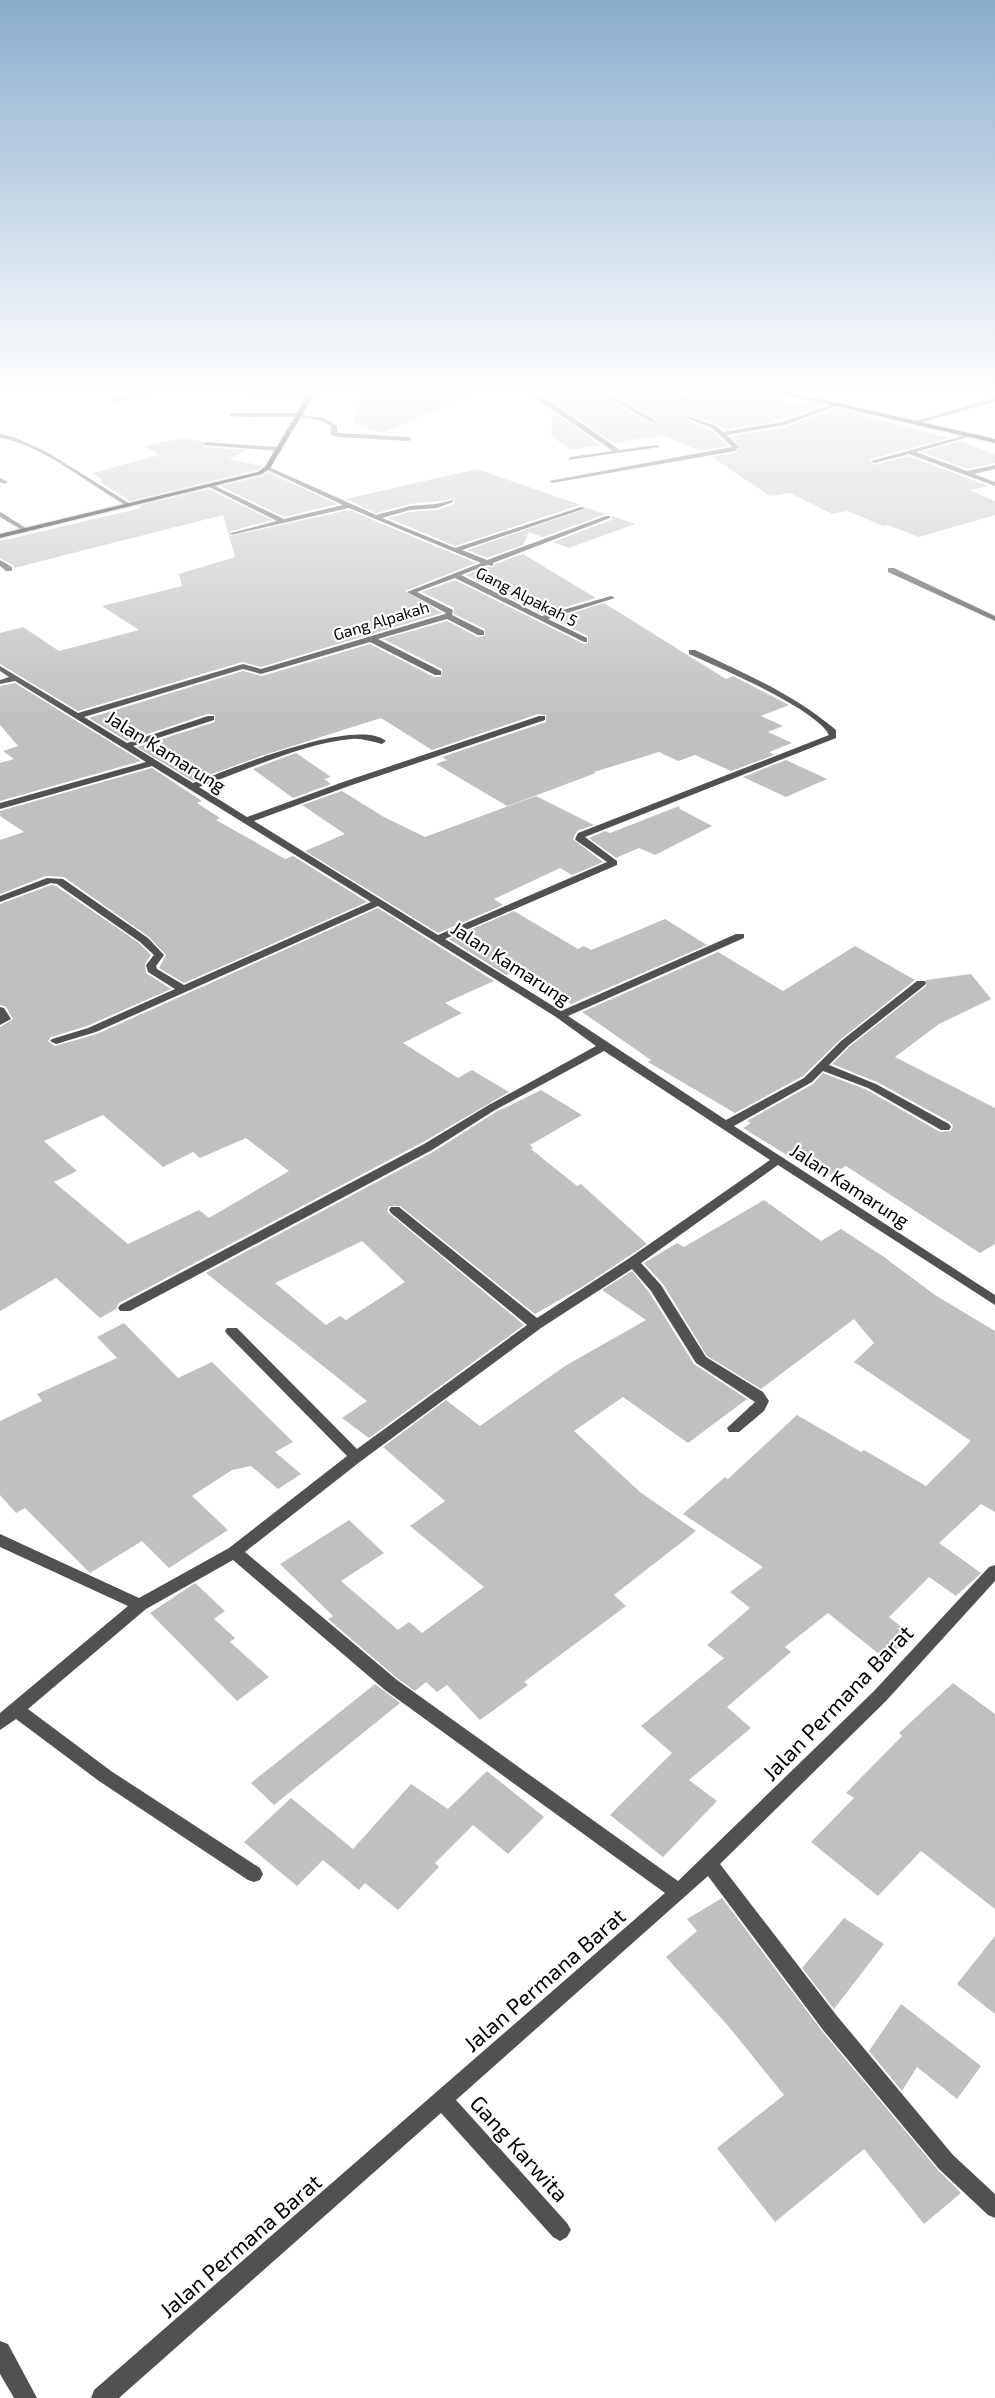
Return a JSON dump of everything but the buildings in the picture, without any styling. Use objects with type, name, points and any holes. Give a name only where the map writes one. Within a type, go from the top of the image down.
[{"type":"main road","points":[[0,536],[151,500]]},
{"type":"street","points":[[121,500],[129,505]]},
{"type":"street","points":[[239,500],[282,521]]},
{"type":"street","points":[[340,500],[376,517],[490,564]]},
{"type":"street","points":[[376,517],[410,508],[437,506],[451,501]]},
{"type":"street","points":[[233,534],[352,505]]},
{"type":"street","points":[[455,550],[583,508]]},
{"type":"street","points":[[0,514],[26,530]]},
{"type":"street","name":"Gang Alpakah","points":[[77,716],[243,666],[261,672],[448,616],[450,612],[411,592],[490,564],[608,517]]},
{"type":"street","points":[[0,562],[9,569]]},
{"type":"street","points":[[891,570],[995,618]]},
{"type":"street","name":"Gang Alpakah 5","points":[[457,576],[584,640]]},
{"type":"street","points":[[543,618],[611,598]]},
{"type":"street","points":[[448,616],[481,633]]},
{"type":"street","points":[[371,639],[438,673]]},
{"type":"street","points":[[439,938],[614,863],[580,839],[581,835],[833,736],[833,732],[824,724],[792,700],[692,652]]},
{"type":"street","name":"Jalan Kamarung","points":[[0,668],[245,821],[439,938],[560,1015],[725,1126],[995,1301]]},
{"type":"street","points":[[0,682],[16,678]]},
{"type":"street","points":[[125,746],[211,718]]},
{"type":"street","points":[[245,821],[346,784],[542,718]]},
{"type":"street","points":[[191,787],[297,749],[321,743],[354,736],[382,741]]},
{"type":"street","points":[[0,806],[152,763]]},
{"type":"street","points":[[0,899],[50,880],[60,881],[144,940],[160,955],[151,966],[152,970],[185,990]]},
{"type":"street","points":[[56,1041],[92,1030],[185,990],[379,902]]},
{"type":"street","points":[[560,1015],[740,936]]},
{"type":"street","points":[[725,1126],[808,1080],[845,1043],[921,983]]},
{"type":"street","points":[[125,1308],[419,1151],[491,1108],[604,1046]]},
{"type":"street","points":[[821,1066],[872,1086],[945,1127]]},
{"type":"street","points":[[0,1723],[140,1605],[234,1552],[356,1457],[536,1325],[632,1262],[777,1160]]},
{"type":"street","points":[[395,1210],[536,1325]]},
{"type":"street","points":[[632,1262],[656,1288],[701,1360],[758,1396],[762,1401],[759,1407],[734,1428]]},
{"type":"street","points":[[232,1331],[356,1457]]},
{"type":"street","points":[[0,1540],[140,1605]]},
{"type":"street","points":[[234,1552],[391,1685],[679,1892]]},
{"type":"street","name":"Jalan Permana Barat","points":[[102,2398],[710,1864],[880,1696],[995,1570]]},
{"type":"street","points":[[16,1710],[105,1776],[254,1874]]},
{"type":"street","points":[[710,1864],[830,2023],[946,2162],[995,2208]]},
{"type":"street","name":"Gang Karwita","points":[[442,2099],[560,2230]]},
{"type":"street","points":[[0,2352],[26,2398]]}]
